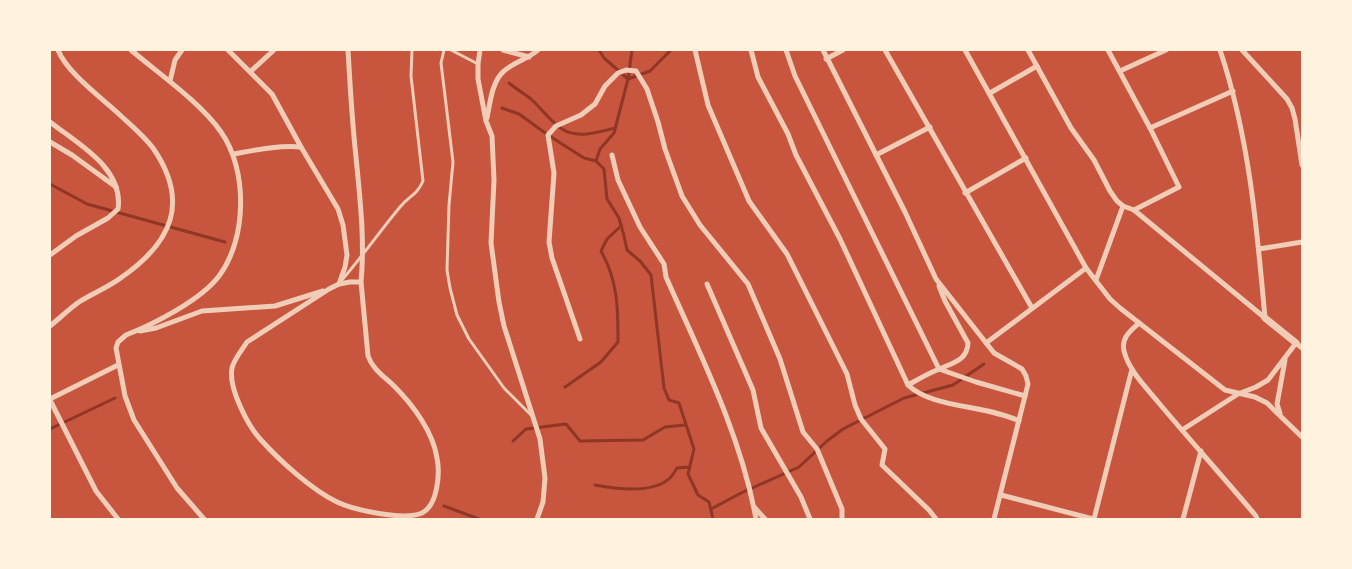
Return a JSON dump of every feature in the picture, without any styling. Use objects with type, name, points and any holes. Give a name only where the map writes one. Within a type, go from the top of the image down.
[{"type":"street","points":[[50,326],[79,302],[122,278],[158,246],[166,234],[171,219],[173,201],[166,171],[152,148],[138,132],[73,72],[60,56],[58,50]]},
{"type":"street","points":[[131,50],[170,82],[220,131],[233,154],[240,180],[241,194],[239,221],[234,247],[219,276],[206,290],[185,305],[135,332]]},
{"type":"street","points":[[170,82],[174,60],[182,50]]},
{"type":"street","points":[[228,50],[272,94],[338,209],[343,225],[346,255],[345,268],[339,284]]},
{"type":"street","points":[[251,71],[274,50]]},
{"type":"street","points":[[348,50],[363,226],[361,282],[368,356],[372,365],[396,387],[421,420],[433,443],[438,458],[438,476],[435,494],[423,513],[392,515],[366,511],[338,502],[309,484],[260,440],[243,412],[232,380],[232,367],[247,342],[329,289],[339,284],[361,282]]},
{"type":"street","points":[[480,50],[478,79],[486,121],[492,136],[494,180],[491,243],[499,302],[504,326],[540,439],[545,478],[543,502],[537,519]]},
{"type":"street","points":[[503,50],[529,57]]},
{"type":"street","points":[[486,121],[497,79],[505,70],[538,50]]},
{"type":"street","points":[[694,50],[708,105],[749,201],[788,254],[847,374],[855,405],[861,419],[885,449],[882,465],[936,519]]},
{"type":"street","points":[[751,50],[758,77],[840,239],[908,385],[918,394],[995,412],[1018,421]]},
{"type":"street","points":[[786,50],[795,76],[939,369],[1025,396]]},
{"type":"street","points":[[823,50],[905,212],[945,302],[968,343],[968,350],[962,358],[952,365],[939,369],[908,385]]},
{"type":"street","points":[[826,59],[843,50]]},
{"type":"street","points":[[885,50],[930,127],[965,194],[1032,308]]},
{"type":"street","points":[[965,50],[1086,268],[1110,299],[1225,390],[1255,397],[1267,403],[1302,437]]},
{"type":"street","points":[[1028,50],[1071,128],[1094,160],[1117,201],[1134,210],[1299,346],[1285,358],[1268,380],[1238,394],[1182,430]]},
{"type":"street","points":[[1108,50],[1179,187],[1134,210]]},
{"type":"street","points":[[1120,71],[1166,50]]},
{"type":"street","points":[[1220,50],[1233,91],[1246,156],[1259,249],[1265,318]]},
{"type":"street","points":[[1242,50],[1287,99],[1292,108],[1302,165]]},
{"type":"street","points":[[990,93],[1037,66]]},
{"type":"street","points":[[580,339],[552,258],[549,242],[554,173],[548,135],[556,126],[581,114],[595,104],[605,86],[618,73],[626,70],[636,71],[647,89],[665,149],[682,196],[700,225],[748,284],[780,359],[803,432],[817,449],[842,509],[842,519]]},
{"type":"street","points":[[1150,128],[1233,91]]},
{"type":"street","points":[[50,122],[94,157],[111,174],[118,189],[120,199],[118,209],[108,218],[76,236],[50,255]]},
{"type":"street","points":[[876,155],[930,127]]},
{"type":"street","points":[[50,142],[72,155],[118,189]]},
{"type":"street","points":[[233,154],[282,147],[302,148]]},
{"type":"street","points":[[612,155],[618,180],[640,226],[664,264],[666,276],[728,418],[756,519]]},
{"type":"street","points":[[965,194],[1026,158]]},
{"type":"street","points":[[1096,280],[1124,206]]},
{"type":"street","points":[[1259,249],[1302,242]]},
{"type":"street","points":[[986,343],[1086,268]]},
{"type":"street","points":[[936,279],[994,353],[1022,369],[1028,384],[994,519]]},
{"type":"street","points":[[707,284],[753,390],[761,428],[801,497],[810,519]]},
{"type":"street","points":[[204,519],[176,488],[134,420],[125,396],[118,365],[116,348],[118,342],[126,335],[156,328],[202,311],[275,306],[329,289]]},
{"type":"street","points":[[1139,323],[1127,332],[1124,342],[1124,351],[1132,369],[1257,519]]},
{"type":"street","points":[[1280,414],[1277,404],[1285,358]]},
{"type":"street","points":[[118,365],[50,399],[96,491],[118,519]]},
{"type":"street","points":[[1001,495],[1094,519],[1132,369]]},
{"type":"street","points":[[1183,519],[1201,451]]},
{"type":"street","points":[[754,507],[765,519]]},
{"type":"street","points":[[929,510],[930,519]]},
{"type":"lane","points":[[339,284],[403,203],[419,190],[423,181],[411,76],[412,50]]},
{"type":"lane","points":[[444,50],[441,63],[452,162],[447,270],[452,295],[457,315],[469,339],[504,388],[534,418]]},
{"type":"lane","points":[[451,50],[478,64]]},
{"type":"waterway","points":[[599,50],[604,58],[628,79]]},
{"type":"waterway","points":[[628,79],[632,50]]},
{"type":"waterway","points":[[596,161],[600,149],[614,133],[628,79],[650,71],[671,50]]},
{"type":"waterway","points":[[509,83],[531,99],[558,126],[568,132],[588,134],[615,128]]},
{"type":"waterway","points":[[502,108],[519,114],[584,158],[596,161],[604,169],[607,199],[619,218],[627,250],[640,261],[651,275],[664,388],[669,400],[679,403],[694,449],[688,474],[698,495],[709,502],[713,519]]},
{"type":"waterway","points":[[50,184],[87,204],[225,242]]},
{"type":"waterway","points":[[565,387],[601,362],[618,342],[614,284],[607,262],[601,251],[607,239],[621,226]]},
{"type":"waterway","points":[[711,509],[741,493],[799,467],[843,429],[904,398],[953,385],[984,364]]},
{"type":"waterway","points":[[50,429],[115,398]]},
{"type":"waterway","points":[[513,441],[526,429],[566,424],[580,441],[643,440],[665,427],[685,425]]},
{"type":"waterway","points":[[595,485],[623,489],[644,488],[663,483],[670,478],[677,468],[690,467]]},
{"type":"waterway","points":[[444,506],[479,519]]}]
